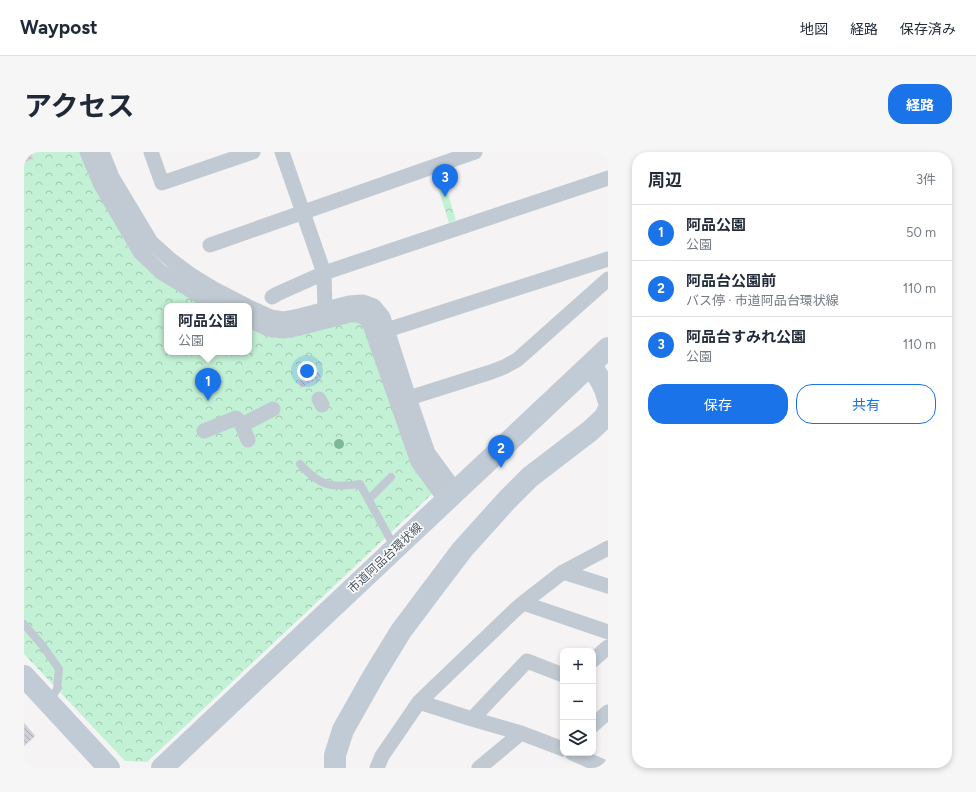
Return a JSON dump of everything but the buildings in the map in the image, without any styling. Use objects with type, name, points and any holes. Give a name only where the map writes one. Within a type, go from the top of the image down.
[{"type":"street","points":[[87,152],[100,186],[140,252],[161,272],[210,303]]},
{"type":"street","points":[[102,152],[112,177],[151,242],[191,275],[214,289],[242,303]]},
{"type":"street","points":[[151,152],[162,183],[253,152]]},
{"type":"street","points":[[282,152],[324,273],[325,309]]},
{"type":"street","points":[[210,245],[475,152]]},
{"type":"street","points":[[272,297],[324,273],[608,178]]},
{"type":"street","points":[[387,330],[608,258]]},
{"type":"street","points":[[580,268],[589,279],[593,293]]},
{"type":"street","points":[[409,398],[504,367],[517,360],[608,279]]},
{"type":"street","points":[[252,308],[271,316],[283,319],[349,303],[363,302],[374,306],[383,317],[428,453],[447,492]]},
{"type":"street","points":[[252,321],[268,329],[283,331],[350,315],[358,315],[365,318],[370,325],[418,462],[447,492]]},
{"type":"street","name":"市道阿品台環状線","points":[[162,768],[395,548],[447,492],[608,348]]},
{"type":"street","points":[[590,365],[601,380],[608,399]]},
{"type":"street","points":[[242,425],[273,409]]},
{"type":"street","points":[[335,768],[335,755],[343,730],[374,675],[401,631],[462,550],[530,477],[601,429],[608,410]]},
{"type":"street","points":[[204,431],[236,418],[242,425],[248,440]]},
{"type":"street","points":[[377,768],[382,756],[419,702],[515,610],[564,572],[608,548]]},
{"type":"street","points":[[564,572],[608,586]]},
{"type":"street","points":[[523,603],[608,632]]},
{"type":"street","points":[[596,657],[608,647]]},
{"type":"street","points":[[472,718],[527,661],[560,674]]},
{"type":"street","points":[[24,676],[109,768]]},
{"type":"street","points":[[419,702],[521,733],[560,748]]},
{"type":"street","points":[[596,722],[608,712]]},
{"type":"street","points":[[479,768],[521,733]]},
{"type":"street","points":[[578,756],[596,766]]},
{"type":"lane","points":[[300,464],[307,472],[330,485],[360,484],[395,548]]},
{"type":"lane","points":[[369,499],[391,477]]},
{"type":"lane","points":[[24,624],[42,645],[59,669],[58,689],[48,703]]},
{"type":"green space","points":[[24,152],[80,152],[135,255],[200,303],[164,303],[164,355],[252,355],[252,327],[356,321],[367,327],[433,493],[147,762],[125,761],[24,654]]},
{"type":"green space","points":[[441,172],[456,220],[449,223],[434,174]]},
{"type":"place","name":"阿品台すみれ公園","points":[[445,197]]},
{"type":"place","name":"阿品公園","points":[[208,401]]},
{"type":"place","name":"阿品台公園前","points":[[501,468]]}]
